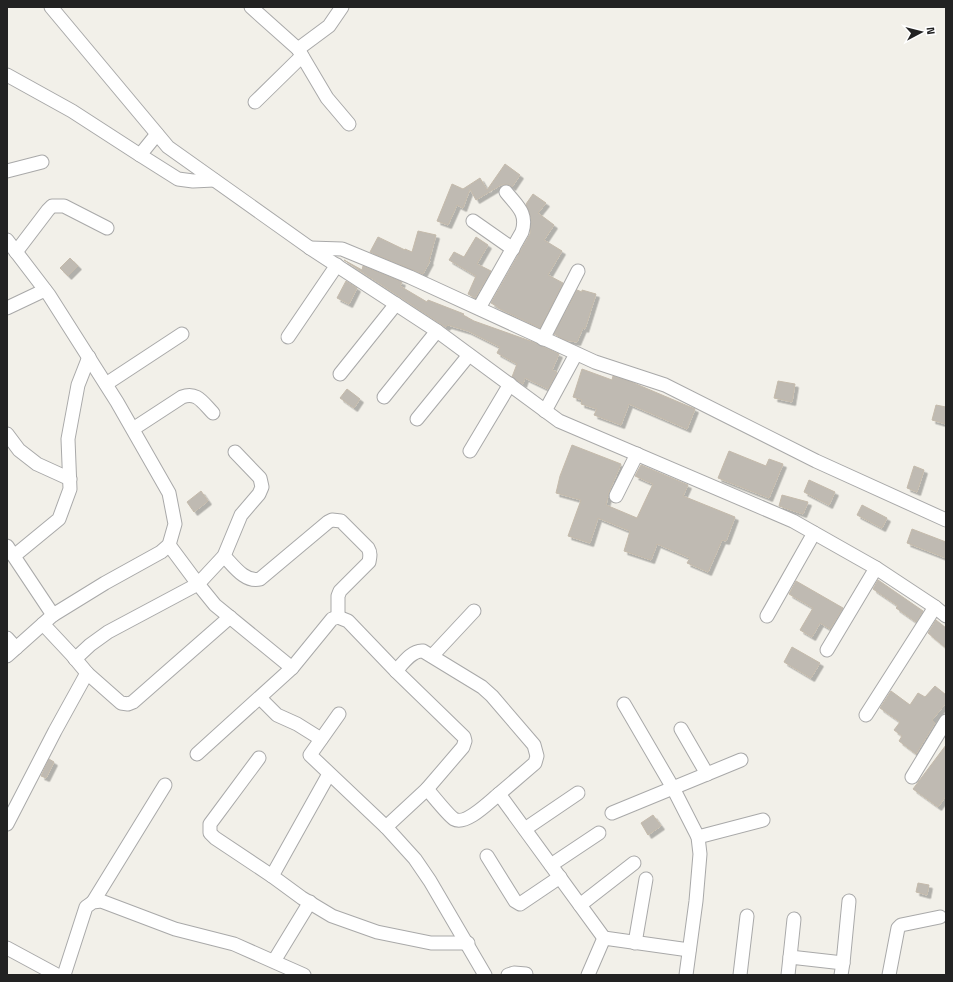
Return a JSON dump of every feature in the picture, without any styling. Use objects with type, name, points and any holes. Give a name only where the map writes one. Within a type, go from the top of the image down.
[{"type":"street","points":[[51,7],[168,147],[310,248],[437,331],[559,421],[793,521],[876,568],[935,607],[946,616]]},
{"type":"street","points":[[251,7],[300,52],[327,98],[349,124]]},
{"type":"street","points":[[255,102],[300,52],[330,26],[342,7]]},
{"type":"street","points":[[7,76],[72,110],[178,178],[193,181],[214,180]]},
{"type":"street","points":[[140,155],[157,134]]},
{"type":"street","points":[[7,172],[42,162]]},
{"type":"street","points":[[479,308],[522,232],[524,218],[522,212],[506,192]]},
{"type":"street","points":[[16,252],[52,206],[64,206],[108,228]]},
{"type":"street","points":[[473,221],[513,249]]},
{"type":"street","points":[[7,240],[45,290],[89,357],[133,429],[169,493],[175,524],[169,545],[161,552],[105,583],[53,615],[12,652],[7,638]]},
{"type":"street","points":[[310,248],[342,249],[410,277],[576,354],[595,362],[665,385],[816,461],[946,520]]},
{"type":"street","points":[[288,337],[336,265]]},
{"type":"street","points":[[543,339],[578,271]]},
{"type":"street","points":[[7,308],[45,290]]},
{"type":"street","points":[[340,374],[396,304]]},
{"type":"street","points":[[384,397],[437,331]]},
{"type":"street","points":[[106,384],[182,334]]},
{"type":"street","points":[[545,411],[576,354]]},
{"type":"street","points":[[417,419],[469,355]]},
{"type":"street","points":[[53,615],[10,551],[59,519],[70,489],[68,439],[78,385],[89,357]]},
{"type":"street","points":[[470,451],[510,384]]},
{"type":"street","points":[[133,429],[189,394],[195,395],[213,413]]},
{"type":"street","points":[[7,434],[18,450],[37,464],[70,479]]},
{"type":"street","points":[[75,659],[90,645],[108,632],[198,584],[224,556],[241,515],[259,494],[262,487],[260,478],[235,452]]},
{"type":"street","points":[[616,496],[637,454]]},
{"type":"street","points":[[224,556],[245,576],[255,580],[260,578],[328,522],[332,520],[341,522],[368,548],[370,557],[369,562],[340,591],[338,596],[338,617]]},
{"type":"street","points":[[767,616],[814,533]]},
{"type":"street","points":[[169,545],[215,605],[292,668]]},
{"type":"street","points":[[827,650],[876,568]]},
{"type":"street","points":[[866,715],[935,607]]},
{"type":"street","points":[[432,656],[474,611]]},
{"type":"street","points":[[43,624],[87,673],[121,703],[128,704],[133,702],[230,617]]},
{"type":"street","points":[[197,754],[292,668],[332,619],[338,617],[348,621],[396,671],[464,737],[465,741],[463,747],[427,789],[386,827]]},
{"type":"street","points":[[396,671],[413,653],[418,650],[432,656],[482,686],[500,704],[534,745],[537,756],[535,763],[468,819],[461,821],[454,819],[427,789]]},
{"type":"street","points":[[7,824],[87,673]]},
{"type":"street","points":[[260,698],[277,715],[297,724],[321,739]]},
{"type":"street","points":[[624,704],[673,788],[698,837],[700,854],[696,901],[686,975]]},
{"type":"street","points":[[339,714],[310,755],[386,827],[415,859],[424,871],[468,943],[485,975]]},
{"type":"street","points":[[912,777],[946,721]]},
{"type":"street","points":[[681,729],[707,774]]},
{"type":"street","points":[[259,758],[210,824],[210,833],[215,838],[332,916],[377,932],[431,943],[468,943]]},
{"type":"street","points":[[612,813],[740,760]]},
{"type":"street","points":[[272,876],[329,774]]},
{"type":"street","points":[[64,975],[86,907],[93,902],[164,785]]},
{"type":"street","points":[[525,829],[578,793]]},
{"type":"street","points":[[499,794],[604,938],[689,950]]},
{"type":"street","points":[[698,837],[763,820]]},
{"type":"street","points":[[551,865],[599,833]]},
{"type":"street","points":[[487,856],[515,901],[520,904],[560,877]]},
{"type":"street","points":[[580,906],[634,863]]},
{"type":"street","points":[[635,943],[646,879]]},
{"type":"street","points":[[93,902],[101,901],[175,929],[234,944],[304,975]]},
{"type":"street","points":[[790,957],[842,969],[849,901]]},
{"type":"street","points":[[274,961],[310,902]]},
{"type":"street","points":[[740,975],[748,916]]},
{"type":"street","points":[[889,975],[898,928],[901,925],[940,917]]},
{"type":"street","points":[[788,975],[794,918]]},
{"type":"street","points":[[588,975],[604,938]]},
{"type":"street","points":[[7,948],[57,975]]},
{"type":"street","points":[[508,975],[514,973],[526,974]]},
{"type":"building","points":[[505,164],[520,175],[512,187],[508,184],[501,185],[476,200],[470,189],[463,208],[457,205],[448,225],[437,221],[452,184],[463,189],[480,178],[487,190]]},
{"type":"building","points":[[533,194],[546,203],[538,213],[554,225],[544,240],[562,251],[548,275],[563,283],[540,328],[498,308],[491,303],[530,234],[531,218],[526,204]]},
{"type":"building","points":[[418,231],[436,235],[430,261],[423,274],[370,252],[378,237],[412,252]]},
{"type":"building","points":[[476,237],[488,245],[477,264],[491,271],[475,298],[468,294],[476,276],[449,260],[454,252],[464,257]]},
{"type":"building","points":[[70,258],[78,266],[68,276],[60,268]]},
{"type":"building","points":[[344,260],[362,270],[363,266],[402,282],[400,286],[427,302],[428,300],[464,314],[463,315],[474,321],[533,342],[559,354],[552,370],[557,372],[548,389],[525,378],[523,384],[512,377],[517,364],[497,353],[500,347],[468,331],[448,325],[446,327],[444,326]]},
{"type":"building","points":[[346,281],[357,288],[349,304],[337,298]]},
{"type":"building","points":[[577,290],[596,294],[585,329],[583,328],[577,342],[565,340],[554,334]]},
{"type":"building","points":[[582,369],[612,380],[613,376],[629,381],[695,409],[687,429],[629,404],[621,425],[594,415],[597,409],[581,404],[582,400],[573,397]]},
{"type":"building","points":[[778,381],[795,384],[792,402],[774,398]]},
{"type":"building","points":[[347,389],[360,399],[354,408],[340,398]]},
{"type":"building","points":[[936,405],[946,407],[946,424],[932,420]]},
{"type":"building","points":[[572,445],[621,464],[609,492],[606,505],[637,518],[653,484],[635,476],[641,465],[688,485],[683,496],[735,517],[726,541],[722,540],[708,572],[687,563],[690,558],[657,544],[651,560],[624,551],[630,531],[598,518],[590,543],[568,536],[581,500],[556,493],[560,476]]},
{"type":"building","points":[[729,451],[766,466],[769,459],[783,464],[769,498],[718,478]]},
{"type":"building","points":[[914,466],[924,470],[917,492],[907,488]]},
{"type":"building","points":[[809,480],[835,492],[829,505],[804,492]]},
{"type":"building","points":[[201,491],[208,501],[194,512],[187,502]]},
{"type":"building","points":[[782,495],[808,502],[803,514],[779,506]]},
{"type":"building","points":[[862,505],[887,518],[882,528],[857,515]]},
{"type":"building","points":[[912,529],[946,542],[946,558],[907,543]]},
{"type":"building","points":[[878,580],[923,611],[916,622],[896,608],[898,606],[873,589]]},
{"type":"building","points":[[796,581],[843,608],[830,629],[820,623],[812,637],[800,630],[813,608],[789,594]]},
{"type":"building","points":[[936,620],[946,628],[946,648],[928,633]]},
{"type":"building","points":[[792,647],[820,663],[811,678],[784,662]]},
{"type":"building","points":[[935,686],[946,695],[946,703],[932,720],[935,723],[916,754],[899,741],[902,736],[894,730],[900,722],[880,708],[891,691],[910,705],[918,693],[925,697]]},
{"type":"building","points":[[946,745],[946,796],[938,807],[913,789]]},
{"type":"building","points":[[49,759],[54,762],[46,778],[41,776]]},
{"type":"building","points":[[653,815],[661,826],[648,835],[641,823]]},
{"type":"building","points":[[918,883],[929,885],[927,895],[916,892]]}]
